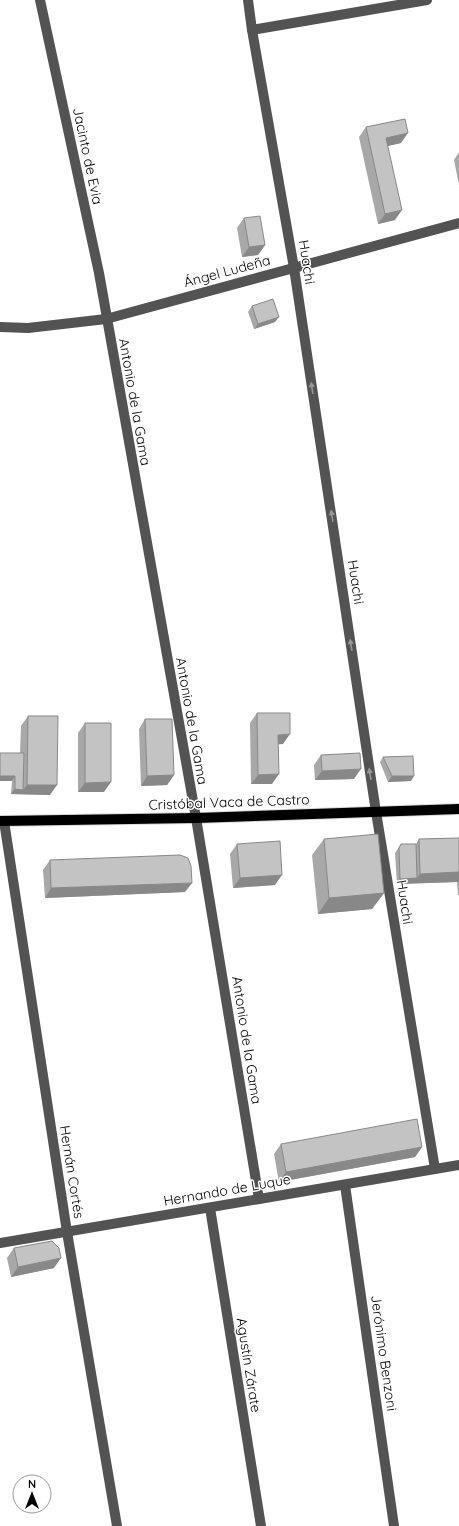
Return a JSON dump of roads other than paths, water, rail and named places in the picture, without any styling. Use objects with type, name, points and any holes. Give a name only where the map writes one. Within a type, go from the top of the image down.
[{"type":"main road","name":"Cristóbal Vaca de Castro","points":[[2,821],[196,818],[459,809]]},
{"type":"street","name":"Jacinto de Evia","points":[[40,0],[99,273],[106,319]]},
{"type":"street","name":"Huachi","points":[[248,0],[294,268],[376,812],[435,1169]]},
{"type":"street","points":[[252,30],[427,0]]},
{"type":"street","name":"Ángel Ludeña","points":[[0,327],[28,328],[106,319],[459,223]]},
{"type":"street","name":"Antonio de la Gama","points":[[106,319],[196,818],[259,1199]]},
{"type":"street","name":"Hernán Cortés","points":[[2,821],[117,1526]]},
{"type":"street","name":"Hernando de Luque","points":[[0,1243],[459,1165]]},
{"type":"street","name":"Jerónimo Benzoni","points":[[345,1184],[394,1526]]},
{"type":"street","name":"Agustín Zárate","points":[[210,1208],[261,1526]]}]
